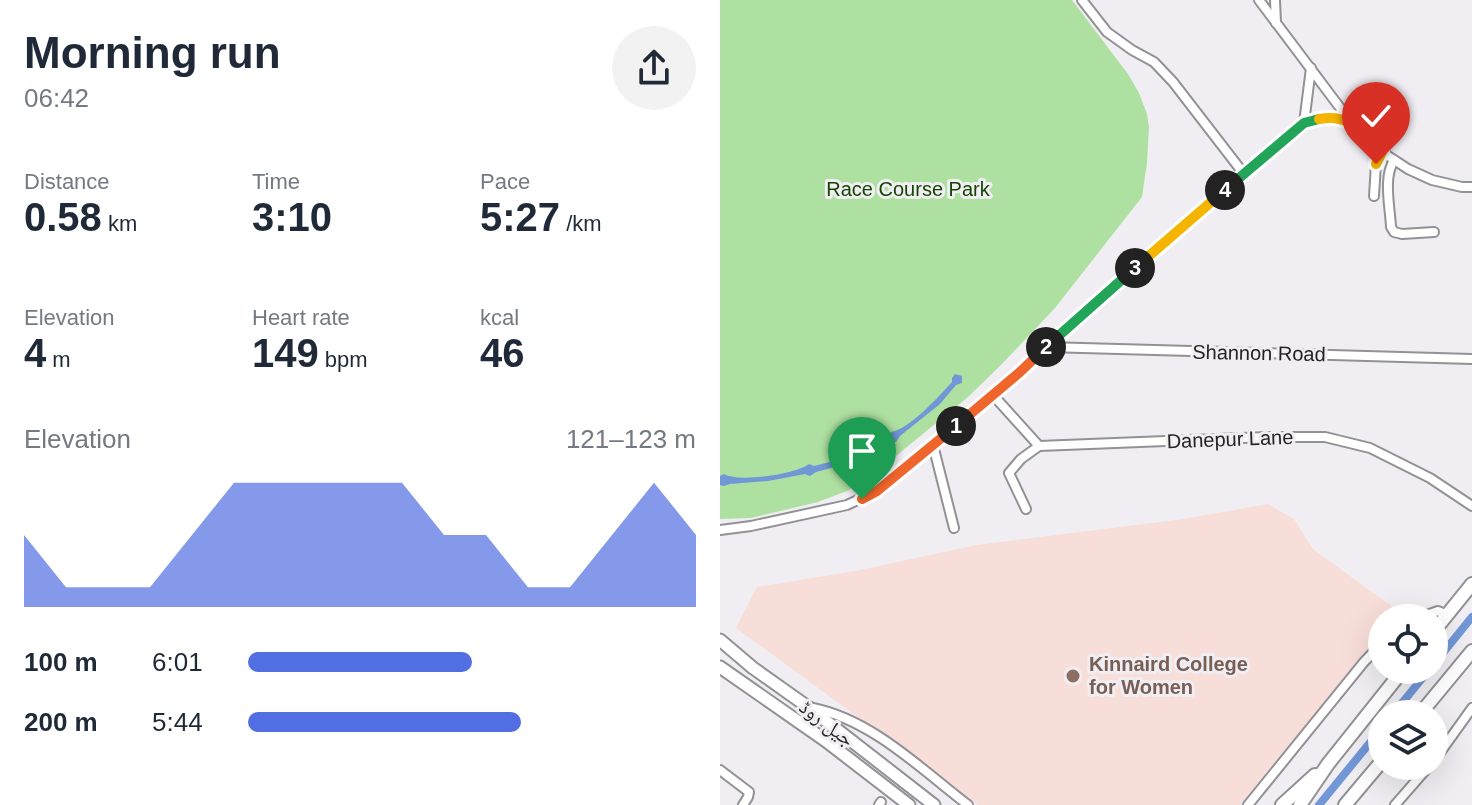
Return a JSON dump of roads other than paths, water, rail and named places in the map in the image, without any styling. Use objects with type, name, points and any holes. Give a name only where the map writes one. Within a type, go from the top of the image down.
[{"type":"highway","points":[[1448,614],[1472,584]]},
{"type":"highway","points":[[1432,700],[1472,651]]},
{"type":"highway","points":[[1300,805],[1328,764],[1392,684]]},
{"type":"highway","points":[[1282,805],[1328,764]]},
{"type":"highway","points":[[1345,805],[1368,779]]},
{"type":"highway","points":[[1356,805],[1371,780]]},
{"type":"main road","name":"جیل روڈ","points":[[720,643],[934,805]]},
{"type":"main road","name":"جیل روڈ","points":[[720,667],[826,741],[909,805]]},
{"type":"street","points":[[1082,0],[1107,32],[1154,62],[1173,82],[1244,174]]},
{"type":"street","points":[[1259,0],[1350,121],[1382,152],[1432,180],[1472,187]]},
{"type":"street","points":[[1275,0],[1276,23]]},
{"type":"street","points":[[1304,123],[1311,68]]},
{"type":"street","points":[[720,530],[855,502],[877,491],[993,395],[1196,214],[1304,123],[1328,118],[1350,121]]},
{"type":"street","points":[[1374,196],[1376,164],[1382,152]]},
{"type":"street","points":[[1394,160],[1389,168],[1388,182],[1391,227],[1394,232],[1402,234],[1434,232]]},
{"type":"street","name":"Shannon Road","points":[[1046,347],[1472,359]]},
{"type":"street","points":[[993,395],[1039,446],[1009,473],[1026,509]]},
{"type":"street","name":"Danepur Lane","points":[[1039,446],[1325,437],[1370,448],[1430,478],[1472,506]]},
{"type":"street","points":[[933,445],[954,528]]},
{"type":"street","points":[[1248,805],[1368,658]]},
{"type":"street","points":[[808,707],[840,715],[878,735],[968,805]]},
{"type":"street","points":[[1448,742],[1471,710]]},
{"type":"street","points":[[720,770],[749,792],[743,805]]},
{"type":"street","points":[[1395,805],[1417,780]]},
{"type":"water","points":[[955,374],[962,376],[962,383],[956,385],[940,404],[896,442],[875,451],[858,466],[847,464],[810,476],[805,474],[720,485],[720,476],[724,474],[742,478],[767,476],[845,458],[853,450],[861,452],[915,419],[952,382]]},
{"type":"waterway","points":[[1448,647],[1472,617]]},
{"type":"waterway","points":[[1404,700],[1418,684]]},
{"type":"waterway","points":[[1319,805],[1368,745]]},
{"type":"place","name":"Kinnaird College for Women","points":[[1073,676]]},
{"type":"park label","name":"Race Course Park","points":[[908,189]]}]
